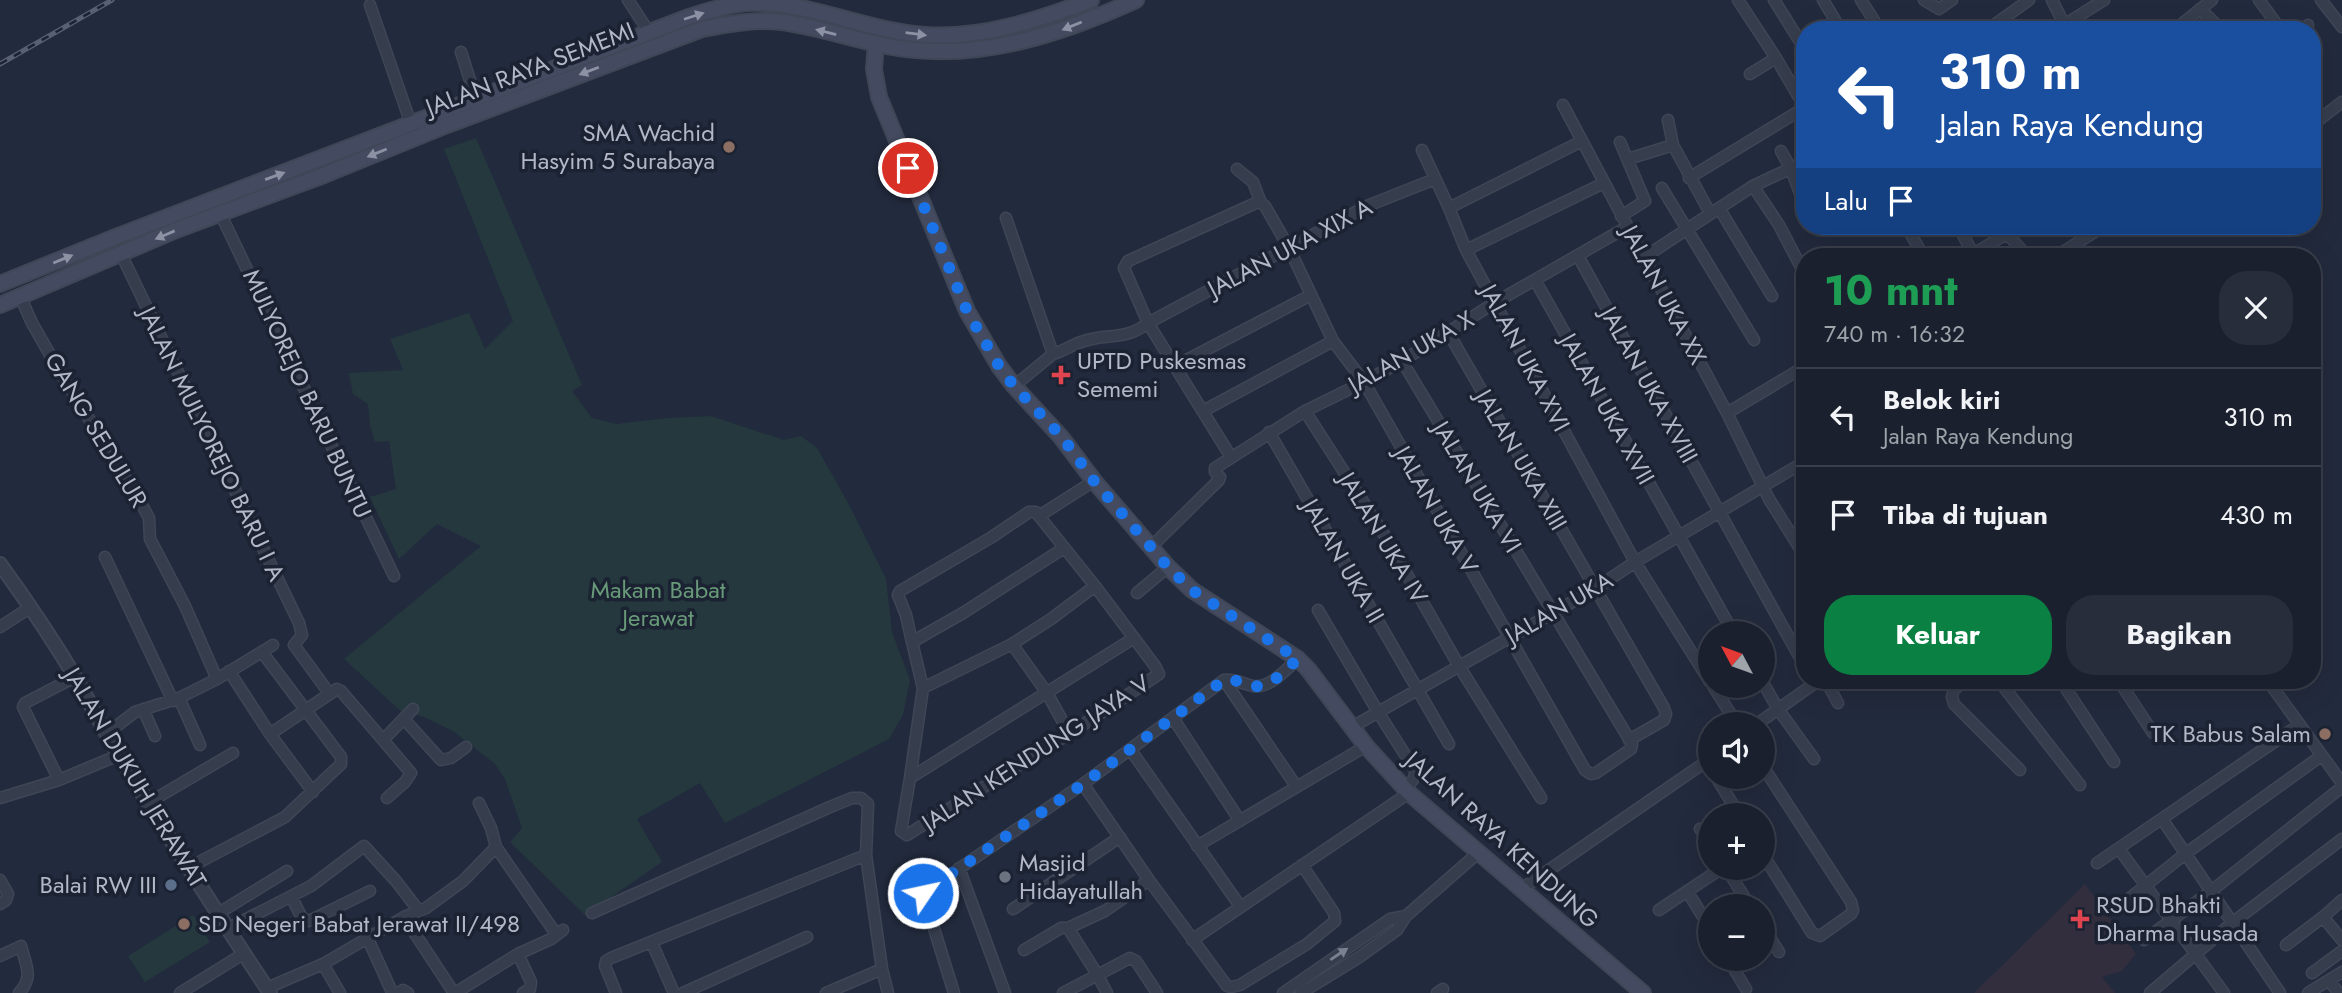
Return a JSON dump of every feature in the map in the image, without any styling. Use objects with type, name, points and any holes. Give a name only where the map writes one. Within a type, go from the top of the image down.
[{"type":"main road","name":"JALAN RAYA SEMEMI","points":[[0,284],[411,124],[445,118],[476,99],[714,9],[761,3],[804,8],[898,32],[948,36],[1020,24],[1091,0]]},
{"type":"main road","name":"JALAN RAYA SEMEMI","points":[[0,305],[23,303],[223,219],[445,118],[665,41],[716,26],[762,21],[782,22],[876,43],[935,52],[987,49],[1036,39],[1136,0]]},
{"type":"main road","name":"JALAN RAYA KENDUNG","points":[[876,43],[874,69],[879,97],[967,311],[1014,386],[1062,437],[1094,481],[1168,567],[1192,590],[1298,659],[1308,668],[1366,746],[1407,791],[1643,993]]},
{"type":"main road","points":[[317,161],[324,175]]},
{"type":"street","name":"JALAN RAYA SEMEMI","points":[[628,0],[649,32]]},
{"type":"street","points":[[1738,0],[1796,93]]},
{"type":"street","points":[[1774,0],[1796,35]]},
{"type":"street","points":[[1823,0],[1836,21]]},
{"type":"street","points":[[1861,0],[1874,21]]},
{"type":"street","points":[[1924,0],[1939,9],[1952,0]]},
{"type":"street","points":[[2000,21],[2029,0]]},
{"type":"street","points":[[2052,0],[2063,21]]},
{"type":"street","points":[[2074,21],[2104,0]]},
{"type":"street","points":[[2185,21],[2212,0]]},
{"type":"street","points":[[2259,0],[2274,21]]},
{"type":"street","points":[[2321,0],[2342,27]]},
{"type":"street","points":[[370,5],[411,124]]},
{"type":"street","points":[[2200,9],[2213,21]]},
{"type":"street","points":[[461,52],[476,99]]},
{"type":"street","points":[[1750,74],[1776,58]]},
{"type":"street","points":[[2321,118],[2342,102]]},
{"type":"street","name":"JALAN UKA XX","points":[[1563,105],[1763,486],[1796,542]]},
{"type":"street","points":[[1689,178],[1796,112]]},
{"type":"street","points":[[1668,120],[1673,145],[1689,178],[1772,296]]},
{"type":"street","points":[[1449,208],[1582,141]]},
{"type":"street","points":[[1620,142],[1645,201],[1621,216]]},
{"type":"street","points":[[1628,159],[1673,145]]},
{"type":"street","name":"JALAN UKA XVI","points":[[1422,150],[1466,250],[1635,562],[1698,662]]},
{"type":"street","points":[[1781,151],[1796,187]]},
{"type":"street","points":[[1643,258],[1753,186],[1796,166]]},
{"type":"street","name":"JALAN UKA V","points":[[1237,169],[1254,182],[1261,203],[1289,248],[1333,341],[1364,382],[1585,770],[1591,775],[1596,773],[1622,755],[1631,743]]},
{"type":"street","name":"JALAN UKA XIX A","points":[[1014,386],[1053,355],[1084,341],[1138,331],[1148,323],[1367,206],[1435,179]]},
{"type":"street","points":[[1466,250],[1604,183]]},
{"type":"street","points":[[1753,186],[1779,225],[1796,258]]},
{"type":"street","points":[[1662,188],[1754,340]]},
{"type":"street","points":[[1152,547],[1219,480],[1215,468],[1231,457],[1148,323],[1125,271],[1125,265],[1128,261],[1258,202],[1261,203]]},
{"type":"street","points":[[1006,218],[1053,355]]},
{"type":"street","name":"MULYOREJO BARU BUNTU","points":[[223,219],[394,576]]},
{"type":"street","name":"JALAN UKA X","points":[[1231,457],[1305,411],[1402,361],[1496,302],[1627,227]]},
{"type":"street","points":[[1982,248],[1998,235]]},
{"type":"street","points":[[2069,248],[2090,235]]},
{"type":"street","name":"JALAN UKA XVIII","points":[[1578,256],[1796,650]]},
{"type":"street","name":"JALAN MULYOREJO BARU I A","points":[[124,260],[299,623],[302,635],[294,645],[329,693]]},
{"type":"street","name":"JALAN UKA XVII","points":[[1535,280],[1727,621]]},
{"type":"street","points":[[1175,366],[1311,295]]},
{"type":"street","name":"GANG SEDULUR","points":[[23,303],[57,367],[147,514],[150,539],[185,606],[217,679]]},
{"type":"street","name":"JALAN UKA XIII","points":[[1448,332],[1667,715],[1664,720],[1631,743]]},
{"type":"street","points":[[1203,411],[1333,341]]},
{"type":"street","name":"JALAN UKA VI","points":[[1402,361],[1631,743]]},
{"type":"street","points":[[1727,413],[1796,372]]},
{"type":"street","name":"JALAN UKA IV","points":[[1305,411],[1384,536],[1459,666],[1541,798]]},
{"type":"street","name":"JALAN UKA II","points":[[1269,432],[1449,744]]},
{"type":"street","name":"JALAN UKA","points":[[1352,727],[1595,589],[1635,562],[1796,467]]},
{"type":"street","points":[[1040,516],[1094,481]]},
{"type":"street","points":[[910,778],[923,688],[899,592],[1029,512],[1036,512],[1134,638]]},
{"type":"street","points":[[912,642],[963,613],[1064,548]]},
{"type":"street","points":[[105,557],[200,745]]},
{"type":"street","name":"JALAN DUKUH JERAWAT","points":[[0,564],[31,607],[188,868],[269,991]]},
{"type":"street","points":[[1137,593],[1168,567]]},
{"type":"street","points":[[923,688],[1012,643],[1051,619],[1095,586]]},
{"type":"street","points":[[0,627],[31,607]]},
{"type":"street","points":[[1192,940],[1407,791],[1413,780],[1416,772],[1318,610]]},
{"type":"street","name":"JALAN KENDUNG JAYA V","points":[[1134,638],[1158,671],[1157,676],[907,835],[901,831],[910,778],[1134,638]]},
{"type":"street","points":[[1012,643],[1069,733]]},
{"type":"street","points":[[106,734],[125,718],[143,709],[176,700],[217,679],[272,645]]},
{"type":"street","points":[[188,868],[285,817],[341,764],[342,760],[262,652]]},
{"type":"street","points":[[903,907],[1083,784],[1224,680],[1231,679],[1259,686],[1269,683],[1298,659]]},
{"type":"street","points":[[229,671],[270,734],[313,792]]},
{"type":"street","points":[[59,780],[23,707],[25,703],[75,677]]},
{"type":"street","points":[[1224,680],[1296,786]]},
{"type":"street","points":[[270,734],[329,693],[337,689],[341,691],[411,773],[387,798]]},
{"type":"street","points":[[1774,712],[1805,689]]},
{"type":"street","points":[[1831,689],[1838,702]]},
{"type":"street","points":[[1954,689],[1954,704],[2020,770]]},
{"type":"street","points":[[2005,689],[2080,785]]},
{"type":"street","points":[[2066,689],[2114,762]]},
{"type":"street","points":[[2124,689],[2153,733]]},
{"type":"street","points":[[2144,940],[2210,892],[2342,785],[2274,689]]},
{"type":"street","points":[[1772,698],[1814,759]]},
{"type":"street","points":[[143,709],[155,736]]},
{"type":"street","points":[[383,740],[413,709]]},
{"type":"street","points":[[1173,718],[1240,821]]},
{"type":"street","points":[[404,719],[441,760],[452,758],[466,747]]},
{"type":"street","points":[[2097,863],[2299,725]]},
{"type":"street","points":[[1197,846],[1366,746]]},
{"type":"street","points":[[1130,749],[1240,906]]},
{"type":"street","points":[[148,803],[233,753]]},
{"type":"street","points":[[0,798],[59,780],[119,755]]},
{"type":"street","points":[[2126,902],[2185,854],[2321,756]]},
{"type":"street","points":[[1520,890],[1698,770]]},
{"type":"street","points":[[1083,784],[1227,986],[1234,987],[1307,944],[1335,921],[1334,913],[1302,865]]},
{"type":"street","points":[[1775,785],[1851,902],[1853,910],[1828,932],[1816,935],[1775,874]]},
{"type":"street","points":[[592,913],[852,798],[861,798],[868,804],[866,855],[882,970],[888,993]]},
{"type":"street","points":[[404,916],[454,993],[560,932],[496,847],[491,828],[479,803]]},
{"type":"street","points":[[2162,819],[2280,993]]},
{"type":"street","points":[[1013,909],[1120,837]]},
{"type":"street","points":[[2150,993],[2232,923],[2342,839]]},
{"type":"street","points":[[227,929],[311,886],[364,846],[419,911]]},
{"type":"street","points":[[269,991],[323,964],[404,916],[426,908],[463,881],[496,847]]},
{"type":"street","points":[[2119,849],[2224,993]]},
{"type":"street","points":[[1283,993],[1301,989],[1385,939],[1397,929],[1406,916],[1478,853]]},
{"type":"street","points":[[616,993],[606,970],[606,961],[866,855]]},
{"type":"street","points":[[959,868],[1005,993]]},
{"type":"street","points":[[217,914],[287,871]]},
{"type":"street","points":[[0,880],[8,894],[6,900],[0,904]]},
{"type":"street","points":[[1024,950],[1061,928],[1068,928],[1105,911],[1149,880]]},
{"type":"street","points":[[1659,910],[1705,880]]},
{"type":"street","points":[[291,896],[302,918],[309,920],[370,891]]},
{"type":"street","points":[[1687,891],[1698,909]]},
{"type":"street","points":[[923,893],[954,993]]},
{"type":"street","points":[[2286,945],[2342,900]]},
{"type":"street","points":[[2323,917],[2342,940]]},
{"type":"street","points":[[1068,928],[1107,993]]},
{"type":"street","points":[[366,937],[392,992],[403,990],[408,993]]},
{"type":"street","points":[[683,993],[807,937]]},
{"type":"street","points":[[652,943],[674,993]]},
{"type":"street","points":[[0,956],[21,946],[29,975],[27,984],[19,993]]},
{"type":"street","points":[[1775,946],[1779,952]]},
{"type":"street","points":[[2312,973],[2342,951]]},
{"type":"street","points":[[180,993],[243,954]]},
{"type":"street","points":[[518,954],[531,982],[529,992]]},
{"type":"street","points":[[1063,993],[1132,958],[1157,993]]},
{"type":"street","points":[[323,964],[340,993]]},
{"type":"street","points":[[826,993],[882,970]]},
{"type":"street","points":[[1735,971],[1746,989]]},
{"type":"street","points":[[2308,993],[2342,972]]},
{"type":"street","points":[[2329,981],[2339,993]]},
{"type":"shaded area","name":"RSUD Bhakti Dharma Husada","points":[[2085,884],[2136,954],[2122,971],[2102,977],[2115,993],[1974,993]]},
{"type":"green space","name":"Makam Babat Jerawat","points":[[476,138],[582,385],[572,391],[592,418],[616,424],[711,416],[784,440],[801,436],[817,448],[886,579],[892,632],[910,680],[903,715],[889,739],[725,823],[700,783],[637,819],[662,862],[585,915],[510,842],[522,828],[505,779],[495,764],[453,731],[422,716],[404,714],[344,659],[481,546],[437,524],[399,559],[370,497],[396,489],[389,441],[375,442],[368,404],[353,394],[349,373],[403,370],[390,339],[469,313],[485,349],[513,321],[444,149]]},
{"type":"green space","points":[[193,915],[210,942],[145,982],[128,956]]},
{"type":"railway","points":[[0,64],[112,0]]},
{"type":"place","name":"SMA Wachid Hasyim 5 Surabaya","points":[[729,147]]},
{"type":"place","name":"UPTD Puskesmas Sememi","points":[[1061,375]]},
{"type":"place","name":"TK Babus Salam","points":[[2325,734]]},
{"type":"place","name":"Masjid Hidayatullah","points":[[1005,877]]},
{"type":"place","name":"Balai RW III","points":[[171,885]]},
{"type":"place","name":"RSUD Bhakti Dharma Husada","points":[[2080,919]]},
{"type":"place","name":"SD Negeri Babat Jerawat II/498","points":[[184,924]]},
{"type":"route","points":[[908,168],[967,311],[1014,386],[1062,437],[1094,481],[1168,567],[1192,590],[1298,659],[1269,683],[1259,686],[1231,679],[1224,680],[1083,784],[923,893]]}]
